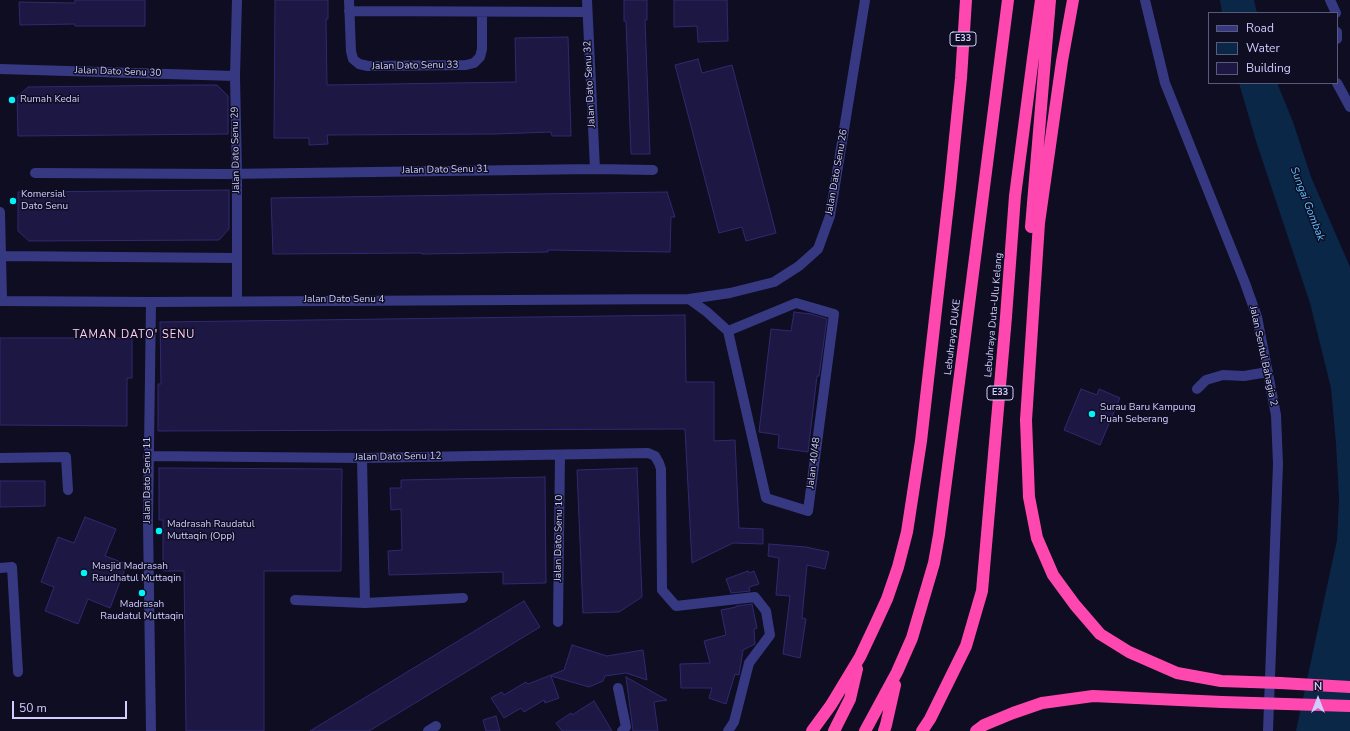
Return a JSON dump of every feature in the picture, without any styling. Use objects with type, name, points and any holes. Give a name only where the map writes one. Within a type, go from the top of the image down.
[{"type":"highway","name":"Lebuhraya DUKE","points":[[860,657],[887,600],[898,567],[907,532],[921,441],[948,202],[961,78],[966,0]]},
{"type":"highway","name":"Lebuhraya DUKE","points":[[897,672],[912,638],[934,563],[939,534],[1008,0]]},
{"type":"highway","name":"Lebuhraya Duta-Ulu Kelang","points":[[922,731],[930,719],[966,646],[982,591],[1015,196],[1042,0]]},
{"type":"highway","points":[[1050,0],[1033,204],[1024,344],[1028,497],[1037,538],[1053,574],[1075,605],[1100,634],[1129,652],[1177,673],[1221,681],[1350,687]]},
{"type":"highway","points":[[1026,420],[1039,223],[1062,61],[1073,0]]},
{"type":"highway","points":[[812,731],[831,705],[860,657]]},
{"type":"highway","points":[[834,731],[850,699],[860,657]]},
{"type":"highway","points":[[865,731],[897,672]]},
{"type":"highway","points":[[884,731],[897,672]]},
{"type":"highway","points":[[976,731],[984,725],[1042,703],[1093,696],[1350,706]]},
{"type":"street","name":"Jalan Dato Senu 29","points":[[237,0],[235,76],[237,300]]},
{"type":"street","points":[[349,0],[349,11],[587,12]]},
{"type":"street","name":"Jalan Dato Senu 32","points":[[587,0],[595,169]]},
{"type":"street","name":"Jalan Dato Senu 26","points":[[689,299],[730,293],[774,282],[799,266],[818,248],[830,216],[864,0]]},
{"type":"street","name":"Jalan Sentul Bahagia 2","points":[[1145,0],[1165,84],[1245,283],[1257,317],[1276,415],[1278,464],[1268,731]]},
{"type":"street","points":[[1330,0],[1336,12]]},
{"type":"street","name":"Jalan Dato Senu 33","points":[[349,11],[351,51],[353,58],[359,64],[368,66],[466,65],[474,63],[480,57],[482,49],[482,12]]},
{"type":"street","name":"Jalan Dato Senu 30","points":[[0,69],[235,76]]},
{"type":"street","points":[[1338,84],[1350,107]]},
{"type":"street","name":"Jalan Dato Senu 31","points":[[35,173],[237,173],[595,169],[653,170]]},
{"type":"street","points":[[0,212],[1,300]]},
{"type":"street","points":[[0,256],[236,258]]},
{"type":"street","points":[[689,299],[707,312],[728,331]]},
{"type":"street","name":"Jalan Dato Senu 4","points":[[1,300],[151,302],[237,300],[689,299]]},
{"type":"street","name":"Jalan Dato Senu 11","points":[[151,302],[148,456],[148,624],[151,731]]},
{"type":"street","name":"Jalan 40/48","points":[[796,303],[834,314],[808,511],[766,498],[728,331],[796,303]]},
{"type":"street","points":[[1197,389],[1206,380],[1223,375],[1244,376],[1268,372]]},
{"type":"street","name":"Jalan Dato Senu 12","points":[[148,456],[362,458],[648,453],[655,456],[661,469],[662,590],[676,606],[755,597],[766,611],[770,635],[749,663],[734,722],[728,731]]},
{"type":"street","name":"Jalan Dato Senu 10","points":[[558,622],[560,455]]},
{"type":"street","points":[[0,458],[66,457],[68,490]]},
{"type":"street","points":[[362,458],[365,603]]},
{"type":"street","points":[[0,568],[12,567],[18,672]]},
{"type":"street","points":[[294,600],[365,603],[463,598]]},
{"type":"street","points":[[618,688],[626,727],[622,731]]},
{"type":"water","points":[[1220,0],[1254,0],[1257,12],[1222,12]]},
{"type":"water","name":"Sungai Gombak","points":[[1239,84],[1277,84],[1293,122],[1311,177],[1350,267],[1350,731],[1296,731],[1337,540],[1339,499],[1336,443],[1331,388],[1310,303],[1256,141]]},
{"type":"building","points":[[75,0],[145,0],[145,26],[75,26],[75,24],[20,25],[19,2],[75,3]]},
{"type":"building","points":[[275,0],[328,0],[328,19],[326,19],[327,85],[516,82],[515,38],[568,37],[571,136],[552,136],[551,132],[495,134],[327,135],[328,144],[309,145],[309,138],[274,138]]},
{"type":"building","points":[[624,0],[647,0],[647,20],[645,20],[650,154],[631,154]]},
{"type":"building","points":[[674,0],[727,0],[728,41],[698,42],[697,26],[674,27]]},
{"type":"building","points":[[698,59],[702,73],[732,65],[776,233],[746,241],[742,227],[719,233],[675,65]]},
{"type":"building","points":[[217,85],[228,96],[228,134],[18,136],[17,97],[28,87]]},
{"type":"building","points":[[229,190],[229,229],[219,240],[29,241],[18,231],[18,192]]},
{"type":"building","points":[[667,192],[675,217],[671,217],[670,252],[548,250],[548,252],[422,254],[273,254],[271,198]]},
{"type":"building","points":[[794,312],[811,314],[827,319],[819,376],[817,376],[808,452],[778,448],[779,435],[759,432],[771,329],[791,331]]},
{"type":"building","points":[[685,315],[686,382],[714,382],[714,441],[735,440],[739,528],[763,529],[763,544],[733,543],[692,563],[685,429],[158,431],[158,384],[161,384],[160,322]]},
{"type":"building","points":[[0,338],[132,338],[132,378],[127,378],[127,426],[0,425]]},
{"type":"building","name":"Surau Baru Kampung Puah Seberang","points":[[1081,389],[1097,395],[1099,389],[1120,398],[1100,445],[1064,430]]},
{"type":"building","points":[[159,468],[342,469],[341,571],[264,571],[264,731],[186,731],[184,571],[163,571],[163,520],[159,520]]},
{"type":"building","points":[[637,468],[642,597],[619,612],[583,613],[577,470]]},
{"type":"building","points":[[545,477],[546,583],[503,584],[503,572],[389,575],[388,551],[402,550],[401,509],[391,510],[390,488],[401,488],[401,480]]},
{"type":"building","points":[[0,481],[45,481],[45,506],[0,507]]},
{"type":"building","name":"Masjid Madrasah Raudhatul Muttaqin","points":[[85,517],[116,529],[105,556],[127,564],[110,608],[88,599],[78,624],[45,611],[54,587],[41,582],[58,537],[74,543]]},
{"type":"building","points":[[769,544],[806,547],[829,552],[825,569],[807,565],[802,618],[806,619],[800,658],[783,654],[790,596],[776,595],[779,558],[768,556]]},
{"type":"building","points":[[748,571],[749,573],[754,571],[759,584],[749,587],[750,591],[731,593],[726,579]]},
{"type":"building","points":[[524,601],[540,627],[369,731],[310,731]]},
{"type":"building","points":[[752,604],[757,628],[754,629],[755,644],[743,650],[739,675],[735,674],[726,704],[709,698],[712,688],[681,688],[680,664],[710,663],[704,641],[726,635],[721,610]]},
{"type":"building","points":[[572,645],[607,656],[643,650],[647,680],[626,673],[605,676],[603,681],[589,687],[551,676],[559,698],[545,703],[544,700],[524,712],[521,708],[504,718],[491,698],[502,692],[504,695],[526,682],[528,684],[564,670]]},
{"type":"building","points":[[626,677],[667,700],[654,702],[658,731],[633,731]]},
{"type":"building","points":[[594,701],[612,731],[562,731],[556,723],[571,713],[572,715]]},
{"type":"building","points":[[496,716],[500,731],[486,731],[483,720]]},
{"type":"place","name":"Rumah Kedai","points":[[12,100]]},
{"type":"place","name":"Komersial Dato Senu","points":[[13,201]]},
{"type":"place","name":"Surau Baru Kampung Puah Seberang","points":[[1092,414]]},
{"type":"place","name":"Madrasah Raudatul Muttaqin (Opp)","points":[[159,531]]},
{"type":"place","name":"Masjid Madrasah Raudhatul Muttaqin","points":[[84,573]]},
{"type":"place","name":"Madrasah Raudatul Muttaqin","points":[[142,593]]},
{"type":"district","name":"TAMAN DATO' SENU","points":[[134,335]]}]
